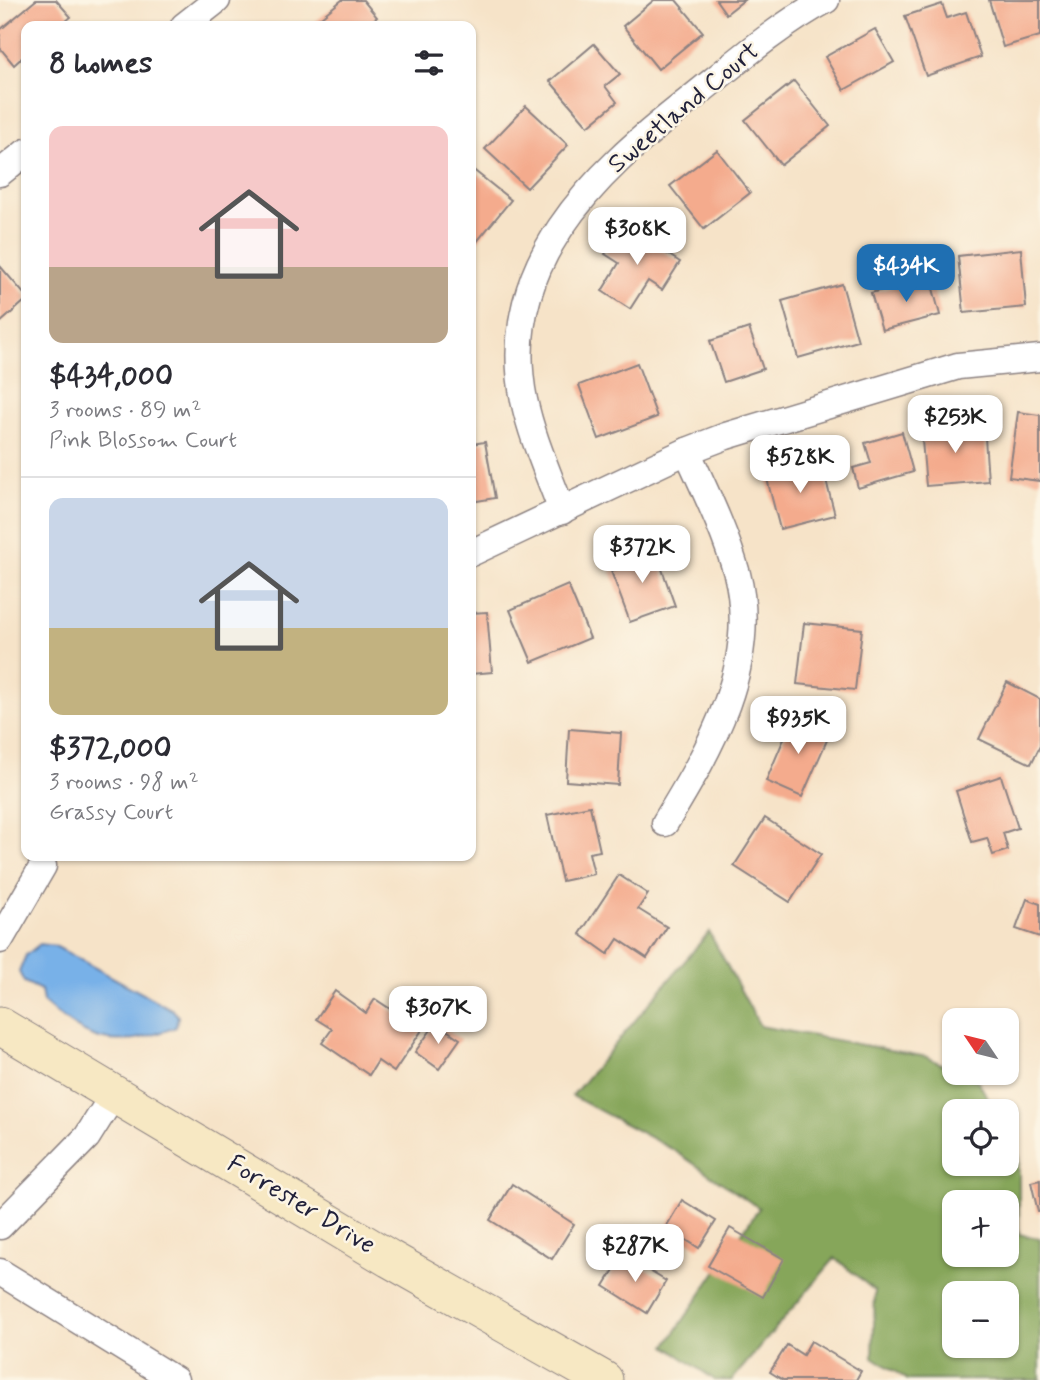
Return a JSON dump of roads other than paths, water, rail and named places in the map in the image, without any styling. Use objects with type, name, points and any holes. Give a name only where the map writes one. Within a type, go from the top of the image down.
[{"type":"street","points":[[190,21],[217,0]]},
{"type":"street","name":"Sweetland Court","points":[[562,511],[530,421],[520,365],[528,294],[542,257],[563,221],[591,186],[657,125],[769,37],[825,0]]},
{"type":"street","points":[[0,173],[21,156]]},
{"type":"street","points":[[476,551],[687,451],[726,436],[958,366],[1040,358]]},
{"type":"street","points":[[665,823],[723,716],[738,669],[743,622],[737,577],[725,537],[687,451]]},
{"type":"street","points":[[0,940],[43,866]]},
{"type":"street","name":"Forrester Drive","points":[[0,1026],[390,1259],[604,1380]]},
{"type":"street","points":[[0,1226],[87,1137],[114,1094]]},
{"type":"street","points":[[0,1272],[175,1380]]},
{"type":"water","points":[[40,944],[55,946],[173,1010],[178,1016],[176,1027],[120,1041],[91,1035],[76,1027],[43,1002],[41,990],[24,982],[19,972],[26,955]]}]
